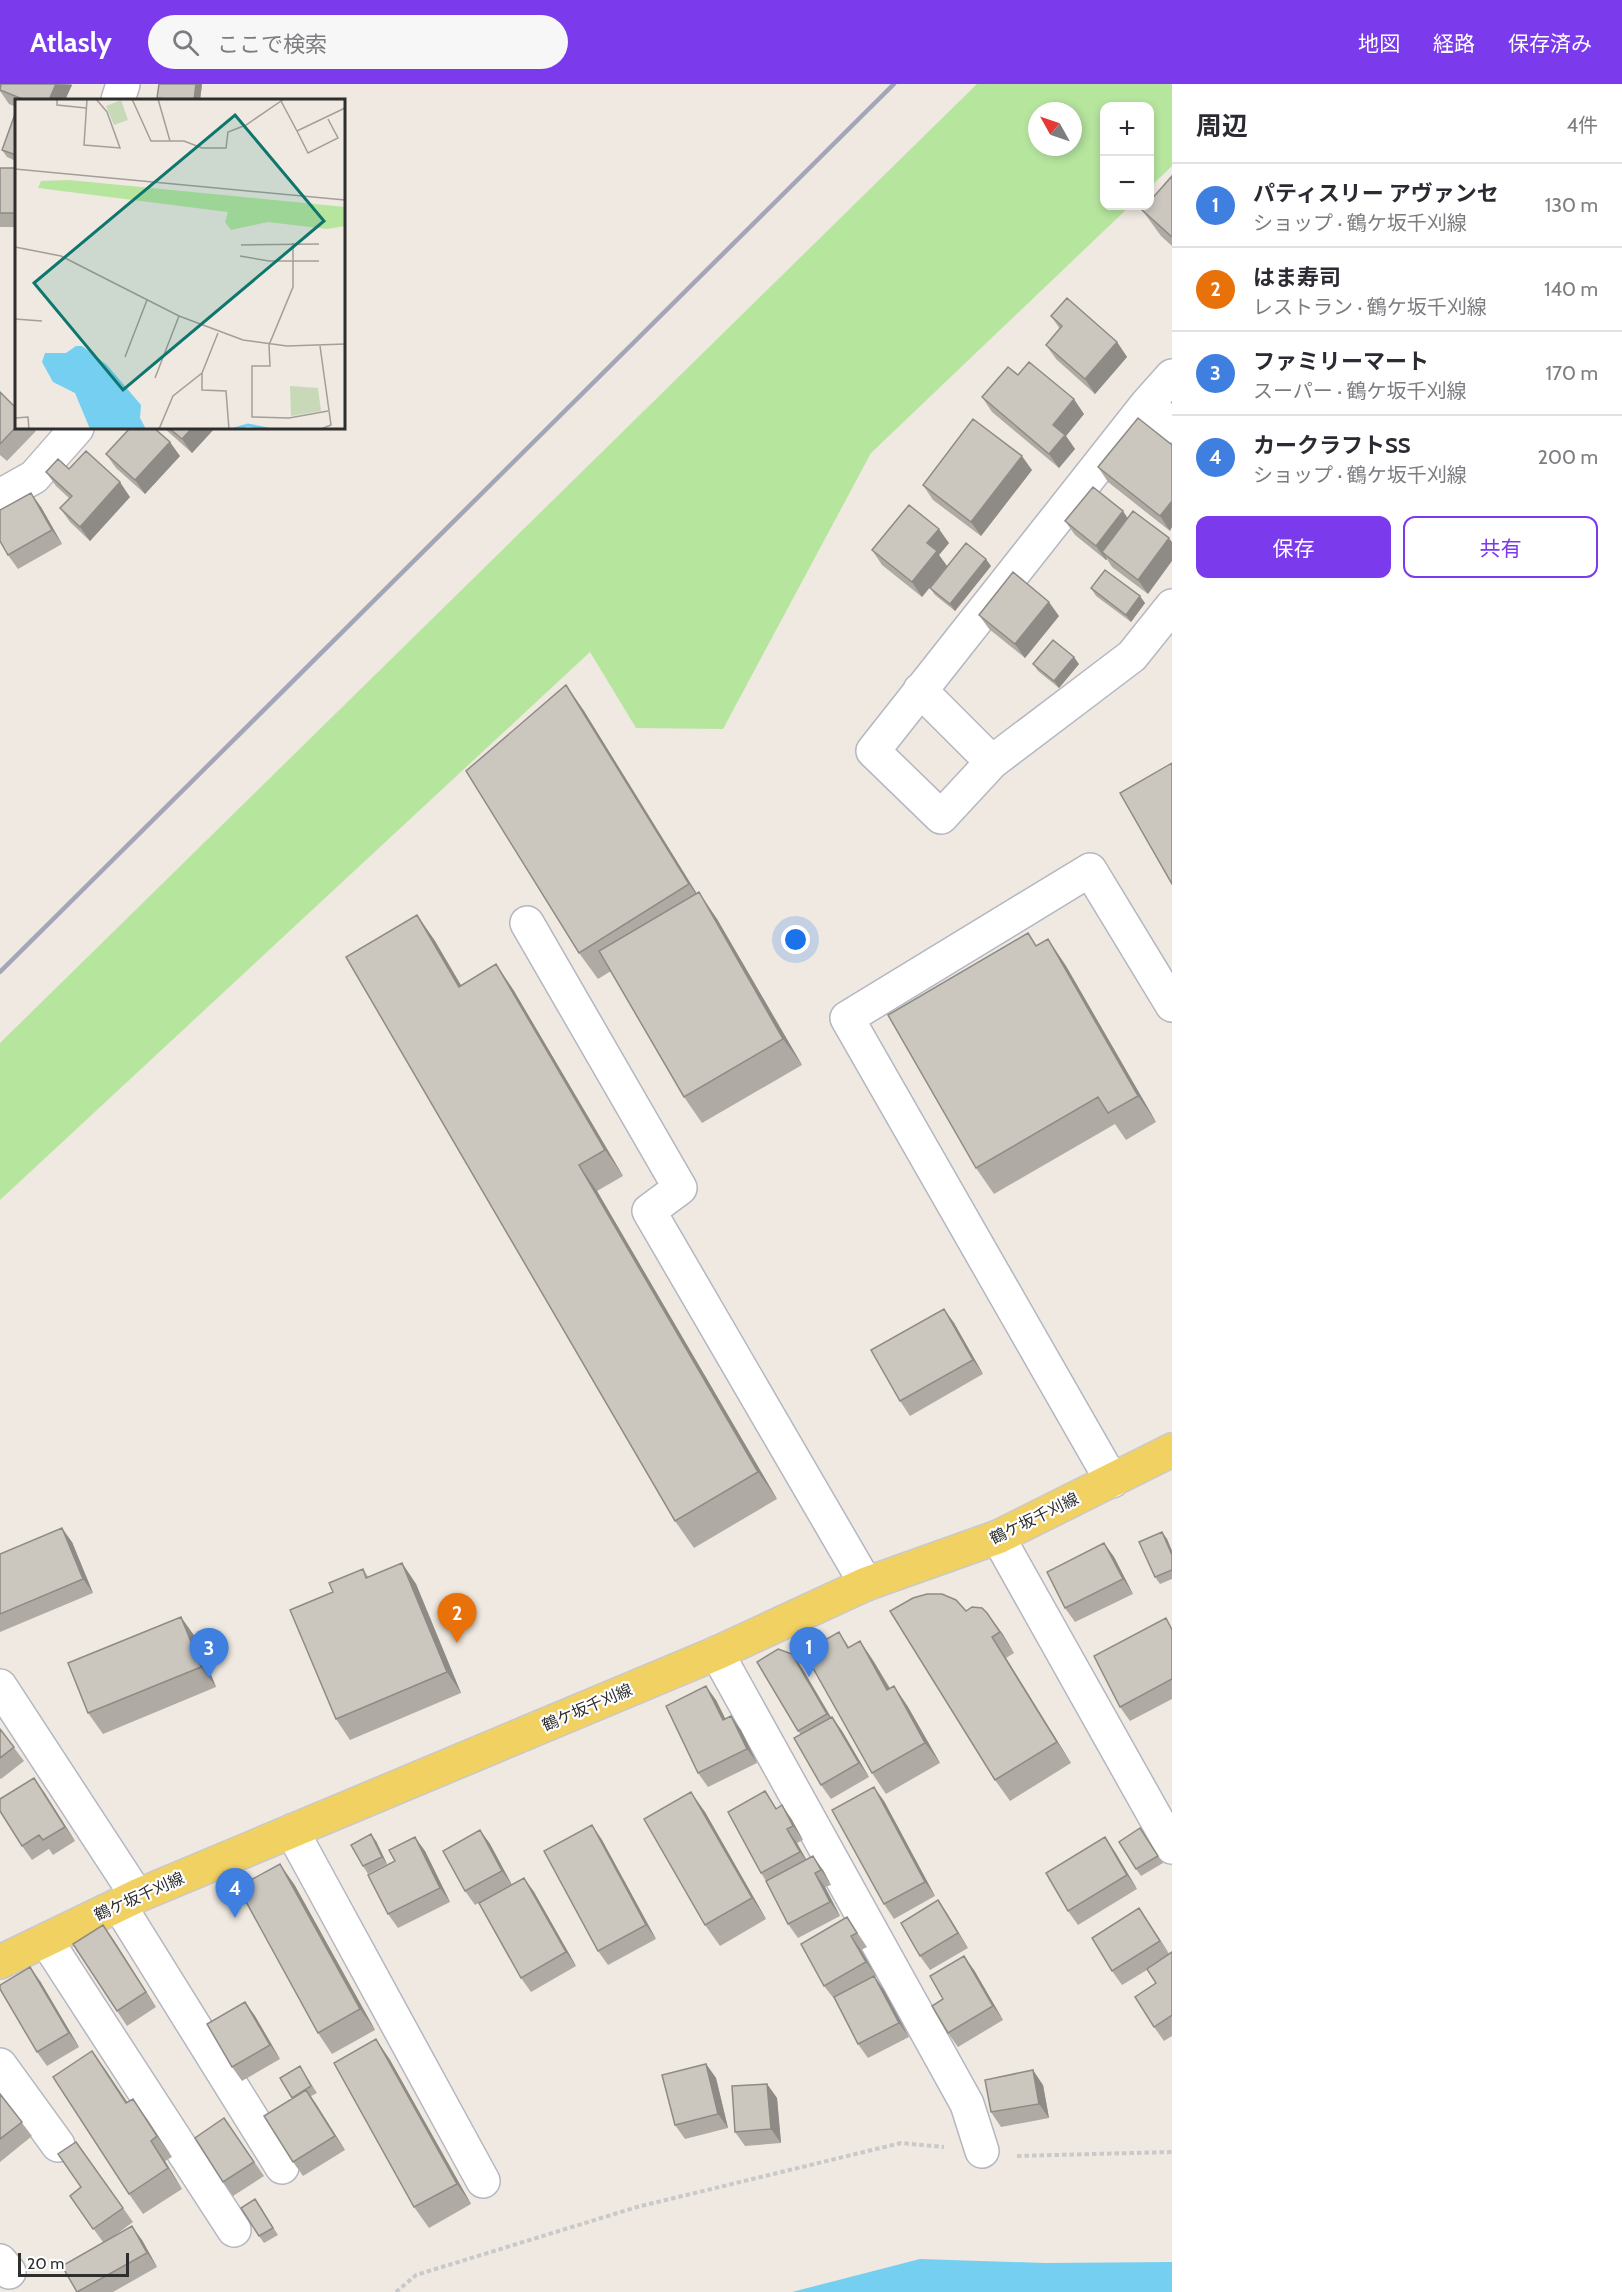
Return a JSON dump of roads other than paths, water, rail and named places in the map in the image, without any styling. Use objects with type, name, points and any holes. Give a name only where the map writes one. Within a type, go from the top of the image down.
[{"type":"main road","name":"鶴ケ坂千刈線","points":[[0,1962],[128,1900],[717,1653],[866,1584],[998,1537],[1172,1450]]},
{"type":"street","points":[[118,99],[123,84]]},
{"type":"street","points":[[1172,376],[1147,404],[873,751],[941,817],[992,762],[1132,656],[1172,606]]},
{"type":"street","points":[[1147,404],[1172,426]]},
{"type":"street","points":[[0,496],[34,477],[76,429]]},
{"type":"street","points":[[920,690],[992,762]]},
{"type":"street","points":[[1112,1481],[847,1018],[1090,870],[1172,1005]]},
{"type":"street","points":[[527,923],[680,1188],[649,1211],[866,1584]]},
{"type":"street","points":[[998,1537],[1172,1847]]},
{"type":"street","points":[[717,1653],[967,2104],[982,2151]]},
{"type":"street","points":[[0,1686],[128,1900],[282,2167]]},
{"type":"street","points":[[292,1831],[483,2181]]},
{"type":"street","points":[[46,1940],[234,2230]]},
{"type":"street","points":[[0,2065],[58,2145]]},
{"type":"water","points":[[920,2259],[1045,2263],[1172,2262],[1172,2292],[792,2292]]},
{"type":"railway","points":[[0,972],[894,84]]},
{"type":"place","name":"はま寿司","points":[[457,1643]]},
{"type":"place","name":"パティスリー アヴァンセ","points":[[809,1677]]},
{"type":"place","name":"ファミリーマート","points":[[209,1678]]},
{"type":"place","name":"カークラフトSS","points":[[235,1918]]}]
